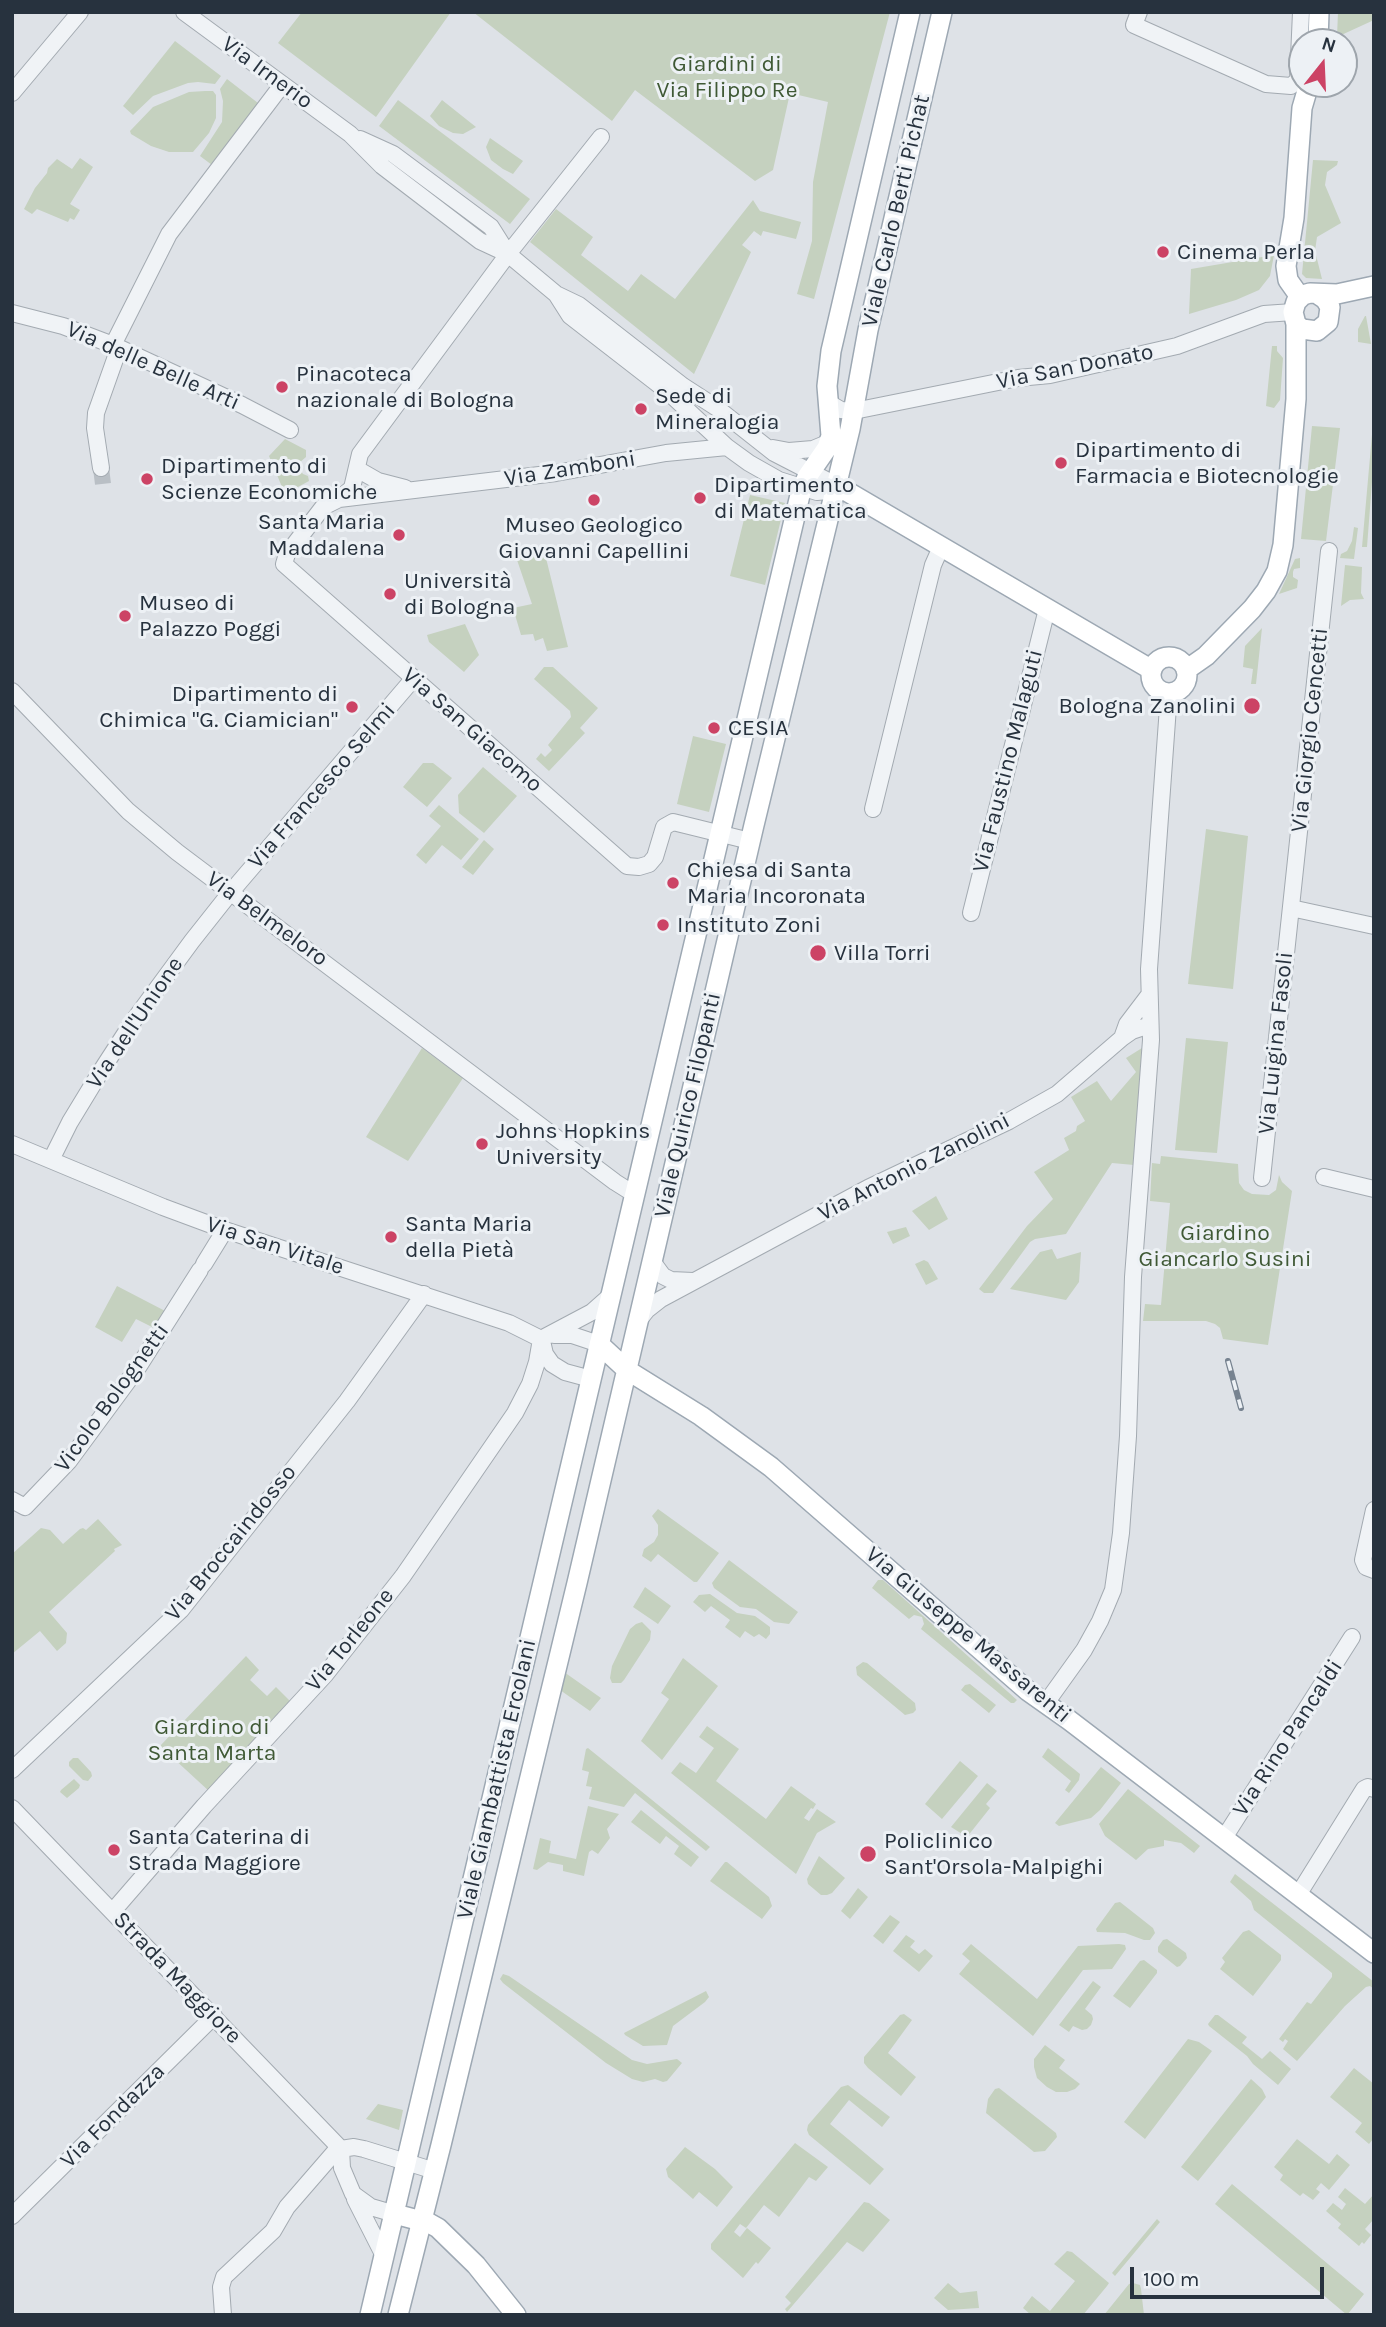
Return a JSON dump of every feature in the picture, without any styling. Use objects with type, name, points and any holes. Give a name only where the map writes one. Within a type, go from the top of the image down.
[{"type":"main road","name":"Viale Carlo Berti Pichat","points":[[831,436],[827,375],[831,351],[909,12]]},
{"type":"main road","name":"Viale Carlo Berti Pichat","points":[[836,485],[854,411],[868,330],[942,12]]},
{"type":"main road","points":[[1305,98],[1294,218],[1286,266],[1288,280],[1302,307],[1302,329],[1310,331],[1326,322]]},
{"type":"main road","points":[[885,119],[916,126]]},
{"type":"main road","name":"Via San Donato","points":[[1302,307],[1337,294],[1373,292]]},
{"type":"main road","name":"Via San Donato","points":[[1326,322],[1342,305],[1373,292]]},
{"type":"main road","points":[[1296,399],[1307,359],[1326,322],[1327,301],[1302,307]]},
{"type":"main road","points":[[1186,670],[1206,656],[1252,609],[1277,571],[1283,545],[1302,307]]},
{"type":"main road","name":"Viale Quirico Filopanti","points":[[599,1344],[806,480],[823,455],[831,436]]},
{"type":"main road","points":[[836,485],[1152,670]]},
{"type":"main road","name":"Viale Quirico Filopanti","points":[[627,1370],[836,485]]},
{"type":"main road","points":[[1169,657],[1179,661],[1186,670],[1182,687],[1169,693],[1155,686],[1152,681],[1152,670],[1158,661],[1169,657]]},
{"type":"main road","name":"Via Giuseppe Massarenti","points":[[599,1344],[627,1370],[701,1416],[773,1468],[1023,1687],[1373,1952]]},
{"type":"main road","name":"Viale Giambattista Ercolani","points":[[370,2315],[599,1344]]},
{"type":"main road","points":[[591,1379],[627,1370]]},
{"type":"main road","name":"Viale Giambattista Ercolani","points":[[400,2306],[435,2171],[627,1370]]},
{"type":"main road","points":[[395,2214],[434,2225],[461,2249],[516,2315]]},
{"type":"main road","points":[[376,2292],[400,2306]]},
{"type":"street","points":[[12,93],[80,12]]},
{"type":"street","name":"Via Irnerio","points":[[184,12],[350,134],[393,154],[491,227],[508,254],[556,294],[579,305],[678,392]]},
{"type":"street","points":[[1139,12],[1134,25],[1266,84],[1291,86],[1298,80],[1301,12]]},
{"type":"street","points":[[101,468],[95,428],[96,413],[116,346],[169,234],[282,85]]},
{"type":"street","points":[[334,501],[352,488],[360,454],[508,254],[601,137]]},
{"type":"street","name":"Via San Donato","points":[[854,411],[1018,378],[1044,377],[1177,346],[1264,314],[1302,307]]},
{"type":"street","name":"Via delle Belle Arti","points":[[12,313],[62,326],[116,346],[290,430]]},
{"type":"street","points":[[678,392],[727,447],[766,474],[806,480]]},
{"type":"street","points":[[678,392],[718,408],[824,492],[836,485]]},
{"type":"street","points":[[829,403],[841,410],[854,411]]},
{"type":"street","points":[[762,444],[780,450],[805,451],[825,444],[831,436]]},
{"type":"street","name":"Via Zamboni","points":[[334,501],[556,473],[666,453],[727,447]]},
{"type":"street","name":"Via Zamboni","points":[[357,469],[378,481],[414,490]]},
{"type":"street","name":"Via San Giacomo","points":[[334,501],[287,554],[284,564],[627,866],[649,864],[655,857],[664,827],[668,824],[674,822],[720,834]]},
{"type":"street","points":[[873,808],[933,565],[941,547]]},
{"type":"street","name":"Via Giorgio Cencetti","points":[[1291,908],[1329,551]]},
{"type":"street","name":"Via Faustino Malaguti","points":[[971,913],[1047,609]]},
{"type":"street","name":"Via Francesco Selmi","points":[[230,893],[414,678]]},
{"type":"street","name":"Via Belmeloro","points":[[12,691],[147,828],[634,1194]]},
{"type":"street","points":[[1046,1703],[1084,1650],[1100,1621],[1113,1590],[1120,1544],[1134,1264],[1149,1064],[1149,995],[1169,693]]},
{"type":"street","points":[[720,834],[750,841]]},
{"type":"street","name":"Via dell'Unione","points":[[51,1160],[70,1122],[134,1020],[230,893]]},
{"type":"street","points":[[1291,908],[1374,926]]},
{"type":"street","name":"Via Luigina Fasoli","points":[[1262,1178],[1291,908]]},
{"type":"street","name":"Via Antonio Zanolini","points":[[1122,1038],[1127,1024],[1149,995]]},
{"type":"street","name":"Via Antonio Zanolini","points":[[639,1320],[654,1304],[868,1188],[1009,1121],[1057,1094],[1122,1038],[1132,1031],[1150,1025]]},
{"type":"street","name":"Via San Vitale","points":[[12,1144],[225,1230],[424,1294],[546,1337]]},
{"type":"street","points":[[1324,1177],[1374,1189]]},
{"type":"street","name":"Vicolo Bolognetti","points":[[12,1500],[25,1507],[69,1461],[139,1366],[225,1230]]},
{"type":"street","points":[[652,1261],[663,1276],[671,1280],[696,1281]]},
{"type":"street","name":"Via Broccaindosso","points":[[12,1770],[181,1611],[347,1401],[424,1294]]},
{"type":"street","points":[[546,1337],[593,1312],[610,1296]]},
{"type":"street","points":[[546,1337],[572,1335],[599,1344]]},
{"type":"street","points":[[546,1337],[545,1354],[552,1364],[565,1372],[591,1379]]},
{"type":"street","name":"Via Torleone","points":[[113,1911],[332,1666],[402,1576],[515,1413],[530,1384],[546,1337]]},
{"type":"street","points":[[1369,1567],[1364,1554],[1374,1510]]},
{"type":"street","name":"Via Rino Pancaldi","points":[[1224,1838],[1352,1637]]},
{"type":"street","points":[[1298,1895],[1364,1789],[1374,1789]]},
{"type":"street","name":"Strada Maggiore","points":[[12,1808],[340,2148]]},
{"type":"street","name":"Via Fondazza","points":[[12,2216],[214,2016]]},
{"type":"street","points":[[223,2315],[221,2287],[224,2277],[273,2231],[287,2207],[340,2148],[354,2147],[435,2171]]},
{"type":"street","points":[[340,2148],[342,2168],[384,2256]]},
{"type":"street","points":[[353,2194],[371,2207],[395,2214]]},
{"type":"green space","points":[[302,12],[451,12],[376,117],[278,43]]},
{"type":"green space","name":"Giardini di Via Filippo Re","points":[[473,12],[890,12],[814,299],[797,294],[812,241],[813,182],[828,102],[790,93],[773,170],[755,181],[635,90],[612,121]]},
{"type":"green space","points":[[1338,12],[1374,12],[1374,20],[1357,28],[1337,28]]},
{"type":"green space","points":[[175,41],[221,76],[215,84],[188,83],[153,96],[133,115],[123,106]]},
{"type":"green space","points":[[227,79],[258,103],[212,165],[200,156],[222,122],[223,101],[220,89]]},
{"type":"green space","points":[[213,91],[216,95],[216,118],[209,133],[193,152],[169,152],[151,146],[131,134],[130,131],[153,107],[189,92]]},
{"type":"green space","points":[[398,100],[530,199],[510,224],[379,126]]},
{"type":"green space","points":[[442,100],[476,127],[463,134],[453,133],[439,126],[430,116]]},
{"type":"green space","points":[[490,138],[523,161],[513,174],[491,160],[486,147]]},
{"type":"green space","points":[[80,158],[93,167],[70,204],[80,210],[74,220],[70,218],[68,222],[37,209],[32,214],[24,209],[48,168],[57,159],[72,169]]},
{"type":"green space","points":[[1313,160],[1338,161],[1337,165],[1327,172],[1325,185],[1341,223],[1317,237],[1315,251],[1322,279],[1306,278],[1302,274]]},
{"type":"green space","points":[[753,200],[760,211],[801,222],[796,239],[763,231],[761,236],[754,231],[742,245],[751,252],[694,374],[530,242],[556,209],[593,237],[581,255],[628,291],[641,274],[675,299]]},
{"type":"green space","points":[[1274,255],[1270,276],[1259,290],[1189,314],[1191,269]]},
{"type":"green space","points":[[1365,316],[1371,344],[1358,342],[1358,329]]},
{"type":"green space","points":[[1272,346],[1277,346],[1277,351],[1283,358],[1280,400],[1274,408],[1266,406]]},
{"type":"green space","points":[[1374,412],[1374,456],[1367,547],[1362,547]]},
{"type":"green space","points":[[1312,426],[1340,428],[1326,541],[1301,539]]},
{"type":"green space","points":[[285,439],[306,450],[306,457],[298,467],[308,476],[309,481],[285,494],[269,456]]},
{"type":"green space","points":[[750,495],[785,503],[765,585],[730,576]]},
{"type":"green space","points":[[1354,527],[1358,528],[1354,559],[1340,558],[1352,541]]},
{"type":"green space","points":[[544,550],[568,647],[547,651],[543,638],[535,641],[533,634],[521,635],[513,608],[532,604],[516,557]]},
{"type":"green space","points":[[1300,558],[1300,568],[1294,569],[1293,572],[1293,577],[1298,580],[1297,588],[1279,594],[1295,559]]},
{"type":"green space","points":[[1345,565],[1362,567],[1361,593],[1364,599],[1350,600],[1341,606]]},
{"type":"green space","points":[[465,624],[479,655],[464,672],[429,642],[427,635]]},
{"type":"green space","points":[[1262,628],[1256,684],[1251,684],[1253,669],[1243,667],[1245,646]]},
{"type":"green space","points":[[544,667],[553,667],[598,708],[580,728],[585,733],[549,771],[536,759],[541,753],[545,757],[552,750],[548,745],[571,717],[570,711],[534,679]]},
{"type":"green space","points":[[693,736],[726,744],[709,812],[677,804]]},
{"type":"green space","points":[[423,763],[433,763],[452,778],[427,807],[403,787]]},
{"type":"green space","points":[[483,767],[517,796],[484,833],[459,813],[458,795]]},
{"type":"green space","points":[[439,805],[479,839],[461,860],[442,845],[426,864],[416,855],[441,826],[429,816]]},
{"type":"green space","points":[[1206,829],[1248,836],[1233,989],[1188,984]]},
{"type":"green space","points":[[484,840],[494,849],[473,875],[462,867]]},
{"type":"green space","points":[[1186,1038],[1228,1042],[1217,1153],[1175,1150]]},
{"type":"green space","points":[[422,1048],[463,1078],[408,1161],[366,1137]]},
{"type":"green space","points":[[1142,1048],[1134,1165],[1112,1163],[1066,1234],[1030,1242],[993,1293],[984,1293],[979,1289],[1027,1226],[1053,1199],[1034,1172],[1069,1150],[1064,1138],[1076,1131],[1077,1126],[1085,1121],[1071,1097],[1097,1081],[1111,1101],[1136,1072],[1126,1058]]},
{"type":"green space","name":"Giardino Giancarlo Susini","points":[[1161,1156],[1238,1164],[1239,1183],[1244,1190],[1252,1194],[1269,1195],[1276,1190],[1279,1175],[1292,1191],[1268,1345],[1223,1339],[1220,1328],[1206,1321],[1143,1321],[1145,1304],[1161,1305],[1170,1203],[1150,1201],[1152,1163],[1160,1164]]},
{"type":"green space","points":[[936,1196],[948,1219],[929,1230],[912,1211]]},
{"type":"green space","points":[[906,1227],[910,1236],[893,1244],[887,1232]]},
{"type":"green space","points":[[1052,1249],[1057,1259],[1081,1252],[1079,1282],[1066,1300],[1010,1289],[1040,1252]]},
{"type":"green space","points":[[924,1260],[938,1279],[926,1285],[915,1264]]},
{"type":"green space","points":[[117,1286],[169,1313],[158,1330],[136,1319],[122,1342],[95,1327]]},
{"type":"green space","points":[[658,1509],[719,1553],[697,1582],[658,1554],[651,1562],[642,1556],[644,1549],[654,1542],[658,1535],[658,1525],[652,1516]]},
{"type":"green space","points":[[98,1519],[122,1545],[114,1549],[115,1551],[49,1612],[67,1633],[66,1643],[57,1651],[40,1631],[12,1654],[12,1554],[41,1528],[50,1530],[63,1544],[80,1529],[86,1530]]},
{"type":"green space","points":[[729,1560],[798,1612],[789,1624],[774,1622],[756,1609],[740,1607],[714,1588],[712,1583]]},
{"type":"green space","points":[[878,1580],[883,1580],[1017,1700],[1011,1703],[921,1629],[924,1624],[922,1617],[914,1615],[909,1619],[872,1588]]},
{"type":"green space","points":[[645,1587],[671,1606],[658,1624],[633,1607]]},
{"type":"green space","points":[[710,1594],[737,1613],[755,1616],[770,1627],[770,1634],[766,1639],[759,1634],[754,1637],[745,1631],[740,1638],[725,1627],[730,1620],[711,1606],[705,1612],[693,1602],[699,1595]]},
{"type":"green space","points":[[642,1622],[651,1631],[650,1640],[624,1680],[621,1683],[612,1683],[612,1666],[630,1629]]},
{"type":"green space","name":"Giardino di Santa Marta","points":[[246,1656],[259,1670],[250,1680],[267,1696],[276,1687],[292,1703],[210,1792],[160,1746]]},
{"type":"green space","points":[[683,1658],[718,1686],[662,1760],[641,1741],[669,1699],[661,1693]]},
{"type":"green space","points":[[863,1662],[915,1703],[916,1710],[905,1715],[857,1675],[856,1667]]},
{"type":"green space","points":[[564,1672],[601,1698],[590,1711],[560,1690]]},
{"type":"green space","points":[[970,1684],[996,1705],[989,1713],[961,1690]]},
{"type":"green space","points":[[707,1726],[739,1749],[716,1781],[766,1819],[791,1786],[816,1804],[804,1818],[809,1821],[817,1809],[836,1822],[817,1833],[796,1874],[671,1773],[680,1762],[696,1773],[714,1748],[699,1737]]},
{"type":"green space","points":[[588,1748],[710,1847],[706,1851],[635,1793],[624,1807],[589,1799],[592,1787],[586,1786],[589,1772],[582,1770]]},
{"type":"green space","points":[[1048,1748],[1080,1774],[1079,1780],[1069,1793],[1065,1790],[1071,1781],[1042,1757]]},
{"type":"green space","points":[[73,1758],[78,1758],[91,1772],[92,1776],[88,1781],[83,1780],[69,1766]]},
{"type":"green space","points":[[960,1761],[978,1776],[942,1819],[925,1804]]},
{"type":"green space","points":[[1101,1767],[1121,1783],[1100,1810],[1091,1818],[1059,1826],[1055,1823]]},
{"type":"green space","points":[[74,1779],[80,1785],[79,1788],[67,1798],[60,1792]]},
{"type":"green space","points":[[987,1783],[997,1791],[986,1804],[990,1808],[967,1837],[951,1827]]},
{"type":"green space","points":[[1128,1789],[1200,1846],[1194,1853],[1181,1843],[1164,1840],[1164,1846],[1148,1849],[1136,1860],[1105,1836],[1099,1824]]},
{"type":"green space","points":[[588,1806],[619,1814],[607,1829],[610,1838],[598,1854],[592,1850],[589,1852],[584,1876],[563,1871],[563,1865],[548,1862],[537,1870],[533,1869],[540,1838],[551,1841],[549,1853],[576,1859]]},
{"type":"green space","points":[[641,1810],[699,1857],[691,1867],[674,1854],[679,1846],[666,1836],[660,1844],[631,1822]]},
{"type":"green space","points":[[819,1856],[845,1878],[827,1895],[821,1895],[808,1884],[807,1879]]},
{"type":"green space","points":[[725,1862],[769,1897],[772,1906],[762,1919],[710,1881]]},
{"type":"green space","points":[[1235,1874],[1374,1982],[1374,1989],[1366,1987],[1345,2006],[1297,2061],[1283,2049],[1288,2041],[1279,2039],[1307,2002],[1311,2004],[1332,1977],[1332,1973],[1254,1910],[1251,1901],[1230,1882]]},
{"type":"green space","points":[[858,1888],[868,1897],[850,1919],[841,1911]]},
{"type":"green space","points":[[1120,1902],[1153,1928],[1155,1933],[1150,1940],[1125,1933],[1097,1932],[1096,1929],[1115,1903]]},
{"type":"green space","points":[[890,1915],[900,1922],[883,1944],[873,1936]]},
{"type":"green space","points":[[1249,1930],[1281,1955],[1281,1960],[1253,1996],[1220,1969],[1225,1962],[1222,1958],[1243,1932]]},
{"type":"green space","points":[[906,1935],[915,1941],[910,1947],[919,1954],[925,1949],[933,1956],[919,1972],[893,1951]]},
{"type":"green space","points":[[1167,1939],[1186,1953],[1187,1958],[1180,1966],[1177,1967],[1158,1952],[1158,1947]]},
{"type":"green space","points":[[971,1944],[1037,1999],[1078,1946],[1119,1944],[1125,1945],[1126,1949],[1112,1969],[1083,1970],[1033,2036],[959,1974],[970,1961],[962,1954]]},
{"type":"green space","points":[[1144,1960],[1157,1970],[1157,1973],[1130,2008],[1113,1996],[1140,1961]]},
{"type":"green space","points":[[503,1974],[632,2060],[647,2064],[677,2059],[682,2063],[667,2081],[655,2079],[643,2082],[632,2079],[606,2063],[503,1983],[500,1979]]},
{"type":"green space","points":[[1093,1981],[1101,1987],[1085,2009],[1092,2015],[1091,2025],[1082,2030],[1073,2026],[1069,2032],[1059,2025]]},
{"type":"green space","points":[[706,1991],[709,1997],[705,2002],[673,2026],[667,2045],[643,2046],[625,2035],[624,2033]]},
{"type":"green space","points":[[904,2014],[912,2020],[888,2053],[916,2077],[901,2096],[868,2068],[864,2057],[900,2015]]},
{"type":"green space","points":[[1215,2015],[1247,2037],[1242,2043],[1262,2059],[1270,2051],[1291,2069],[1278,2085],[1209,2026]]},
{"type":"green space","points":[[1188,2039],[1199,2042],[1212,2051],[1145,2139],[1124,2122]]},
{"type":"green space","points":[[1045,2045],[1065,2060],[1059,2068],[1080,2084],[1075,2089],[1056,2092],[1037,2078],[1034,2059]]},
{"type":"green space","points":[[1354,2068],[1374,2084],[1374,2138],[1369,2144],[1355,2132],[1362,2123],[1330,2097]]},
{"type":"green space","points":[[1251,2079],[1266,2097],[1198,2181],[1181,2167]]},
{"type":"green space","points":[[848,2085],[890,2117],[882,2127],[849,2100],[830,2124],[884,2169],[870,2185],[809,2135],[807,2130],[808,2125],[841,2087]]},
{"type":"green space","points":[[999,2088],[1056,2133],[1057,2137],[1045,2151],[1034,2152],[986,2113],[988,2099],[995,2089]]},
{"type":"green space","points":[[378,2104],[403,2110],[399,2130],[366,2119]]},
{"type":"green space","points":[[1297,2139],[1329,2164],[1337,2154],[1350,2165],[1329,2190],[1321,2183],[1316,2189],[1320,2192],[1313,2200],[1303,2193],[1300,2196],[1280,2180],[1283,2175],[1274,2167]]},
{"type":"green space","points":[[795,2143],[828,2167],[816,2181],[809,2177],[779,2217],[764,2205],[746,2228],[740,2224],[734,2232],[740,2237],[747,2228],[771,2248],[743,2278],[711,2249],[711,2244]]},
{"type":"green space","points":[[685,2147],[715,2169],[733,2187],[717,2207],[699,2192],[693,2199],[668,2177],[666,2169]]},
{"type":"green space","points":[[1232,2184],[1364,2294],[1347,2315],[1215,2204]]},
{"type":"green space","points":[[1345,2188],[1365,2204],[1374,2194],[1374,2219],[1365,2229],[1371,2235],[1359,2246],[1338,2228],[1341,2224],[1326,2211],[1333,2203],[1342,2210],[1346,2204],[1338,2197]]},
{"type":"green space","points":[[864,2202],[890,2220],[863,2252],[847,2242],[787,2312],[785,2309],[791,2303],[785,2297]]},
{"type":"green space","points":[[1157,2219],[1160,2222],[1115,2276],[1112,2273]]},
{"type":"green space","points":[[1067,2251],[1072,2252],[1109,2283],[1083,2315],[1031,2315],[1023,2308],[1032,2296],[1050,2311],[1075,2281],[1054,2264]]},
{"type":"green space","points":[[948,2283],[960,2293],[977,2291],[979,2308],[948,2310],[934,2298]]},
{"type":"green space","points":[[1129,2284],[1140,2285],[1144,2315],[1104,2315]]},
{"type":"tunnel","points":[[101,468],[103,484]]},
{"type":"railway","points":[[1228,1361],[1241,1408]]},
{"type":"place","name":"Cinema Perla","points":[[1163,252]]},
{"type":"place","name":"Pinacoteca nazionale di Bologna","points":[[282,387]]},
{"type":"place","name":"Sede di Mineralogia","points":[[641,409]]},
{"type":"place","name":"Dipartimento di Farmacia e Biotecnologie","points":[[1061,463]]},
{"type":"place","name":"Dipartimento di Scienze Economiche","points":[[147,479]]},
{"type":"place","name":"Dipartimento di Matematica","points":[[700,498]]},
{"type":"place","name":"Museo Geologico Giovanni Capellini","points":[[594,500]]},
{"type":"place","name":"Santa Maria Maddalena","points":[[399,535]]},
{"type":"place","name":"Università di Bologna","points":[[390,594]]},
{"type":"place","name":"Museo di Palazzo Poggi","points":[[125,616]]},
{"type":"place","name":"Bologna Zanolini","points":[[1252,706]]},
{"type":"place","name":"Dipartimento di Chimica \"G. Ciamician\"","points":[[352,707]]},
{"type":"place","name":"CESIA","points":[[714,728]]},
{"type":"place","name":"Chiesa di Santa Maria Incoronata","points":[[673,883]]},
{"type":"place","name":"Instituto Zoni","points":[[663,925]]},
{"type":"place","name":"Villa Torri","points":[[818,953]]},
{"type":"place","name":"Johns Hopkins University","points":[[482,1144]]},
{"type":"place","name":"Santa Maria della Pietà","points":[[391,1237]]},
{"type":"place","name":"Santa Caterina di Strada Maggiore","points":[[114,1850]]},
{"type":"place","name":"Policlinico Sant'Orsola-Malpighi","points":[[868,1854]]}]
